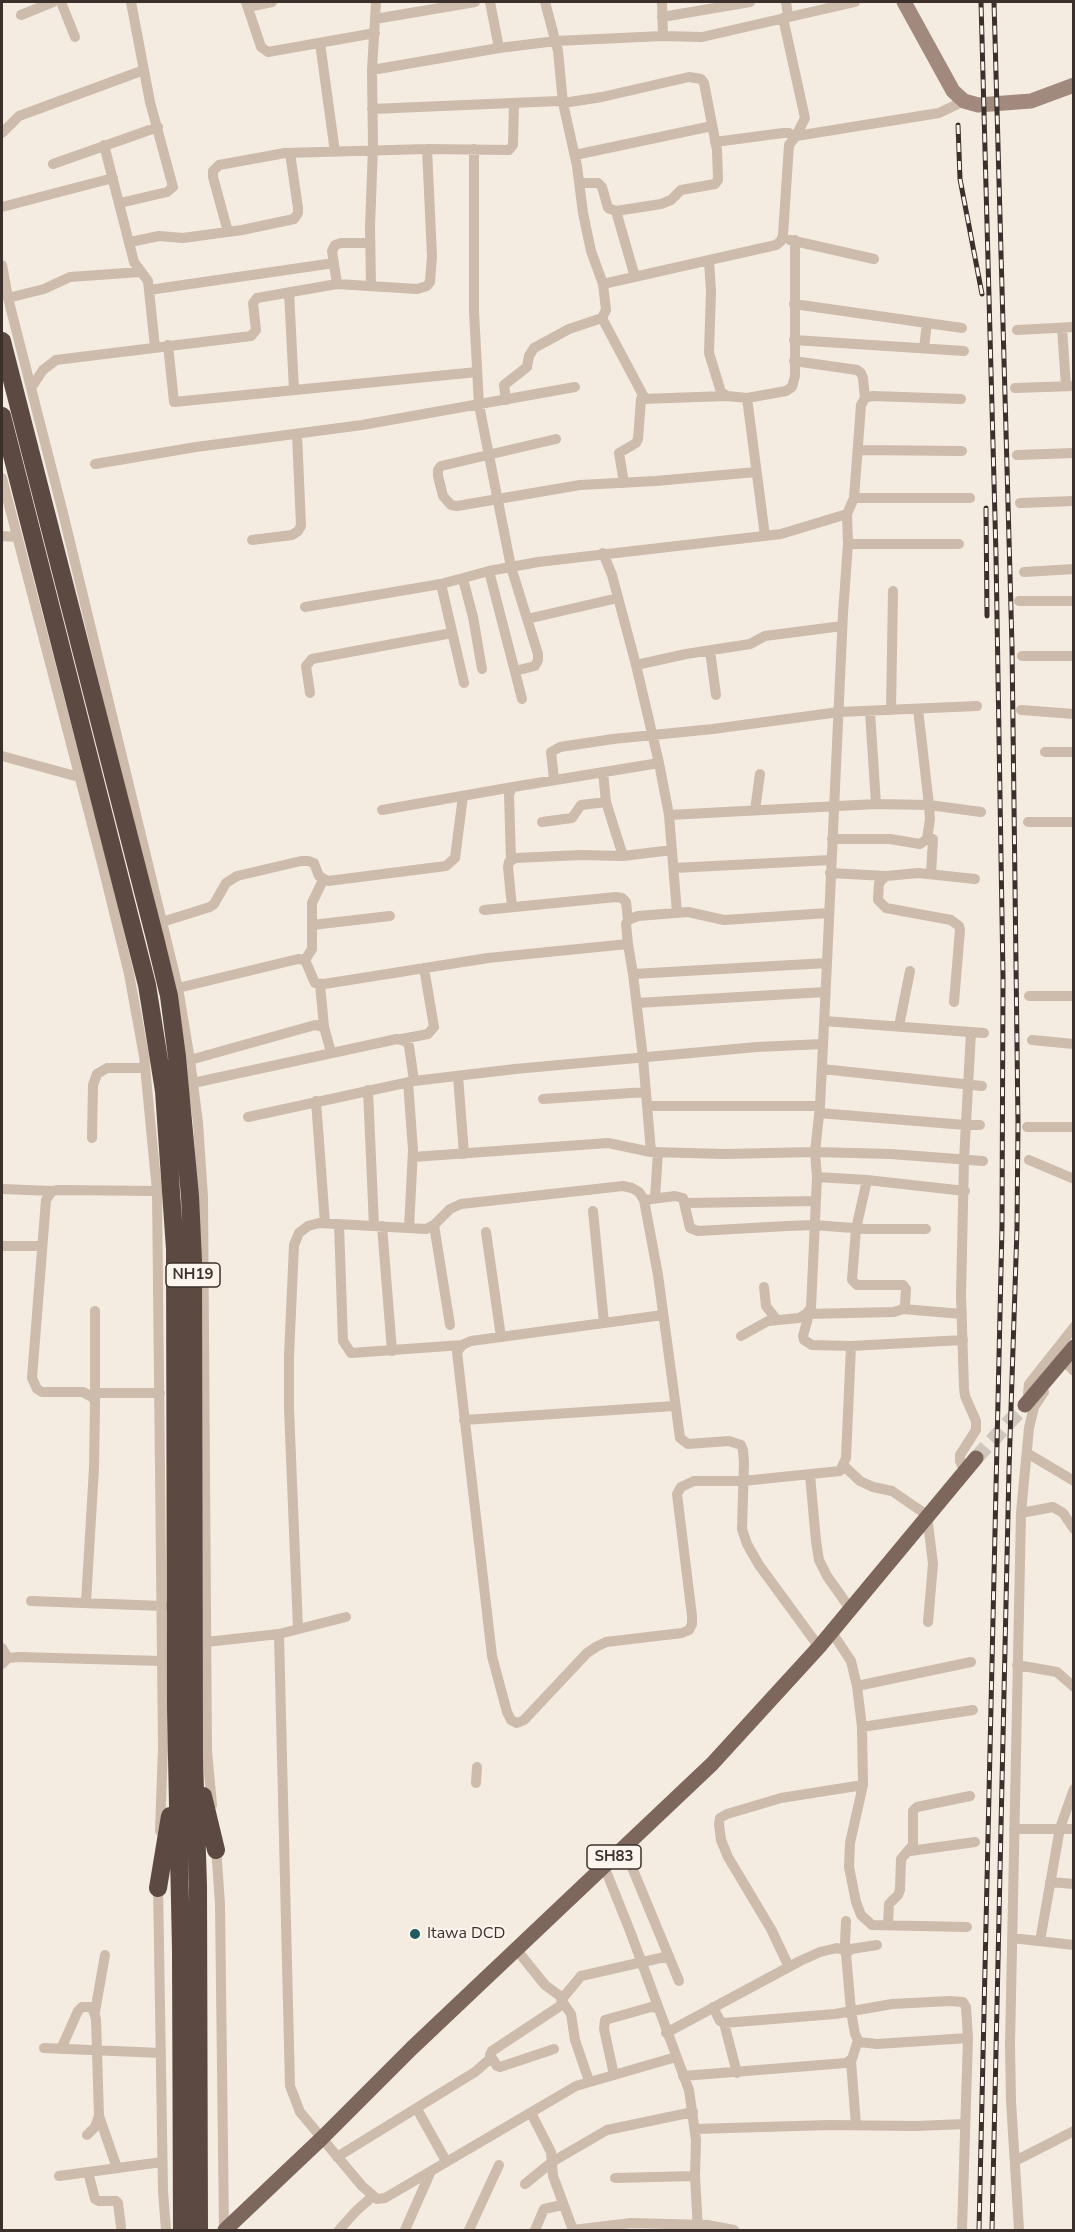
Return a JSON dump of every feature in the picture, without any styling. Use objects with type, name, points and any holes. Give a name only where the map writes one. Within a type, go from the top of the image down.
[{"type":"highway","name":"NH19","points":[[2,341],[158,950],[169,996],[176,1047],[190,1196],[193,1261],[194,1759],[198,1886],[199,2230]]},
{"type":"highway","name":"NH19","points":[[2,416],[147,985],[164,1091],[175,1249],[182,2230]]},
{"type":"highway","points":[[194,1759],[216,1850]]},
{"type":"highway","points":[[158,1888],[177,1776]]},
{"type":"main road","points":[[1027,1402],[1074,1347]]},
{"type":"main road","name":"SH83","points":[[224,2230],[719,1756],[819,1647],[976,1458]]},
{"type":"street","points":[[21,15],[53,2]]},
{"type":"street","points":[[61,2],[75,37]]},
{"type":"street","points":[[120,203],[166,192],[173,187],[150,102],[131,2]]},
{"type":"street","points":[[272,2],[247,4],[258,42],[264,51],[273,52],[375,33]]},
{"type":"street","points":[[372,286],[370,243],[373,151],[372,70],[376,2]]},
{"type":"street","points":[[375,20],[475,2]]},
{"type":"street","points":[[490,2],[499,48]]},
{"type":"street","points":[[506,400],[504,385],[527,367],[529,356],[534,348],[569,329],[602,318],[606,310],[603,284],[591,251],[575,155],[563,103],[556,41],[546,2]]},
{"type":"street","points":[[662,2],[663,36]]},
{"type":"street","points":[[662,17],[750,2]]},
{"type":"street","points":[[783,18],[788,15],[786,2]]},
{"type":"street","points":[[372,70],[499,48],[556,41],[663,36],[702,37],[855,2]]},
{"type":"street","points":[[904,2],[953,91],[964,101],[978,105],[1031,100],[1074,85]]},
{"type":"street","points":[[781,241],[788,150],[805,118],[783,18]]},
{"type":"street","points":[[320,43],[335,152]]},
{"type":"street","points":[[2,133],[19,116],[144,70]]},
{"type":"street","points":[[372,109],[559,101],[563,103],[697,77],[704,82],[715,142],[718,180],[715,184],[681,190],[671,200],[661,204],[616,211],[608,208],[602,187],[598,183],[579,183]]},
{"type":"street","points":[[715,142],[783,133],[795,136],[939,112],[964,101]]},
{"type":"street","points":[[228,232],[213,177],[215,167],[219,165],[290,153],[427,149],[504,150],[512,147],[514,103]]},
{"type":"street","points":[[575,155],[712,126]]},
{"type":"street","points":[[53,164],[158,127]]},
{"type":"street","points":[[104,145],[134,262],[148,281],[155,347]]},
{"type":"street","points":[[31,388],[43,370],[56,360],[251,336],[256,330],[253,308],[254,300],[257,298],[337,284],[417,289],[427,286],[430,282],[432,256],[427,149]]},
{"type":"street","points":[[474,149],[474,312],[479,405],[511,567],[538,660],[535,666],[515,671]]},
{"type":"street","points":[[130,242],[159,236],[183,238],[228,232],[294,219],[298,208],[290,153]]},
{"type":"street","points":[[2,207],[113,178]]},
{"type":"street","points":[[616,211],[635,277]]},
{"type":"street","points":[[624,483],[618,453],[636,443],[638,439],[639,402],[644,398],[684,399],[727,396],[747,398],[786,391],[792,387],[794,383],[795,240]]},
{"type":"street","points":[[603,284],[776,245],[781,241],[795,240],[874,259]]},
{"type":"street","points":[[337,284],[332,250],[335,245],[370,243]]},
{"type":"street","points":[[709,261],[711,291],[709,353],[717,383],[721,392],[727,396]]},
{"type":"street","points":[[149,290],[334,263]]},
{"type":"street","points":[[2,266],[178,988],[198,1123],[203,1197],[207,1751],[220,1904],[224,2230]]},
{"type":"street","points":[[8,298],[44,289],[69,277],[140,272]]},
{"type":"street","points":[[288,292],[294,390]]},
{"type":"street","points":[[794,304],[962,328]]},
{"type":"street","points":[[602,318],[644,398]]},
{"type":"street","points":[[924,348],[927,323]]},
{"type":"street","points":[[1015,388],[1070,386],[1068,328],[1017,330]]},
{"type":"street","points":[[794,340],[964,351]]},
{"type":"street","points":[[168,345],[174,402],[477,372]]},
{"type":"street","points":[[794,361],[857,370],[863,378],[865,398],[861,405],[854,498],[847,514],[848,544],[842,626],[820,1110],[815,1152],[818,1177],[811,1308],[807,1314],[803,1336],[812,1345],[851,1346],[963,1340]]},
{"type":"street","points":[[95,464],[196,447],[362,425],[575,387]]},
{"type":"street","points":[[865,398],[872,396],[961,399]]},
{"type":"street","points":[[747,398],[765,536]]},
{"type":"street","points":[[252,540],[292,535],[301,526],[297,434]]},
{"type":"street","points":[[556,439],[441,466],[438,476],[443,496],[451,505],[457,506],[580,485],[756,472]]},
{"type":"street","points":[[858,450],[962,451]]},
{"type":"street","points":[[1017,455],[1074,453]]},
{"type":"street","points":[[2,478],[129,974],[145,1068],[157,1191],[163,1606],[163,1748],[158,1888],[162,2162],[166,2230]]},
{"type":"street","points":[[854,498],[970,498]]},
{"type":"street","points":[[1020,503],[1074,501]]},
{"type":"street","points":[[305,607],[441,584],[511,567],[603,553],[781,534],[847,514]]},
{"type":"street","points":[[2,536],[17,537]]},
{"type":"street","points":[[848,544],[959,544]]},
{"type":"street","points":[[603,553],[612,575],[659,763],[669,815],[677,913]]},
{"type":"street","points":[[1024,572],[1074,569]]},
{"type":"street","points":[[489,571],[522,699]]},
{"type":"street","points":[[463,579],[473,617],[482,669]]},
{"type":"street","points":[[441,584],[464,683]]},
{"type":"street","points":[[891,710],[893,591]]},
{"type":"street","points":[[527,619],[618,598]]},
{"type":"street","points":[[1019,601],[1074,601]]},
{"type":"street","points":[[636,665],[750,644],[765,636],[842,626]]},
{"type":"street","points":[[310,693],[306,666],[312,659],[452,633]]},
{"type":"street","points":[[710,651],[716,695]]},
{"type":"street","points":[[1022,656],[1074,656]]},
{"type":"street","points":[[554,779],[551,757],[554,749],[612,739],[653,736],[839,712],[977,706]]},
{"type":"street","points":[[832,839],[890,839],[920,844],[927,839],[930,819],[918,709]]},
{"type":"street","points":[[1021,710],[1074,714]]},
{"type":"street","points":[[870,712],[876,804]]},
{"type":"street","points":[[1045,752],[1074,752]]},
{"type":"street","points":[[2,756],[79,777]]},
{"type":"street","points":[[382,810],[659,763]]},
{"type":"street","points":[[603,772],[606,802],[624,856]]},
{"type":"street","points":[[755,810],[760,774]]},
{"type":"street","points":[[513,787],[509,794],[511,860],[508,867],[513,907]]},
{"type":"street","points":[[323,880],[428,869],[451,863],[455,858],[463,796]]},
{"type":"street","points":[[542,822],[572,818],[581,805],[606,802]]},
{"type":"street","points":[[669,815],[876,804],[929,805],[981,812]]},
{"type":"street","points":[[1028,822],[1074,822]]},
{"type":"street","points":[[931,874],[933,839]]},
{"type":"street","points":[[511,860],[581,855],[624,856],[672,850]]},
{"type":"street","points":[[674,868],[831,860]]},
{"type":"street","points":[[162,922],[210,907],[226,883],[237,876],[308,861],[314,863],[323,880]]},
{"type":"street","points":[[830,873],[886,876],[931,874],[975,879]]},
{"type":"street","points":[[886,876],[879,883],[878,900],[882,906],[951,920],[959,926],[954,1002]]},
{"type":"street","points":[[305,960],[312,949],[312,903],[323,880]]},
{"type":"street","points":[[484,910],[616,897],[626,902],[628,944],[654,1152],[655,1198]]},
{"type":"street","points":[[628,920],[638,916],[677,913],[698,913],[714,920],[724,920],[828,912]]},
{"type":"street","points":[[312,925],[390,916]]},
{"type":"street","points":[[305,960],[312,979],[320,984],[488,958],[628,944]]},
{"type":"street","points":[[178,988],[298,958],[305,960]]},
{"type":"street","points":[[633,974],[827,963]]},
{"type":"street","points":[[193,1083],[331,1052],[428,1034],[434,1027],[424,968]]},
{"type":"street","points":[[899,1026],[910,971]]},
{"type":"street","points":[[320,984],[324,1027],[331,1052]]},
{"type":"street","points":[[637,1003],[825,992]]},
{"type":"street","points":[[1029,996],[1074,996]]},
{"type":"street","points":[[824,1021],[984,1033]]},
{"type":"street","points":[[190,1060],[315,1025],[324,1027]]},
{"type":"street","points":[[965,1472],[960,1455],[976,1430],[976,1421],[965,1396],[962,1314],[965,1125],[971,1032]]},
{"type":"street","points":[[402,1039],[409,1046],[411,1082],[413,1157],[409,1228]]},
{"type":"street","points":[[1032,1040],[1074,1044]]},
{"type":"street","points":[[248,1116],[368,1090],[458,1076],[757,1047],[823,1044]]},
{"type":"street","points":[[92,1138],[93,1085],[97,1074],[107,1068],[145,1068]]},
{"type":"street","points":[[822,1069],[982,1086]]},
{"type":"street","points":[[458,1076],[464,1154]]},
{"type":"street","points":[[368,1090],[378,1226],[392,1351]]},
{"type":"street","points":[[543,1099],[646,1092]]},
{"type":"street","points":[[316,1101],[325,1223]]},
{"type":"street","points":[[647,1106],[820,1110],[980,1125]]},
{"type":"street","points":[[1027,1127],[1074,1127]]},
{"type":"street","points":[[413,1157],[608,1143],[654,1152],[891,1154],[983,1161]]},
{"type":"street","points":[[1029,1160],[1074,1179]]},
{"type":"street","points":[[818,1177],[965,1191]]},
{"type":"street","points":[[867,1180],[856,1229],[852,1280],[857,1285],[903,1285],[906,1289],[903,1309]]},
{"type":"street","points":[[298,1629],[289,1356],[294,1245],[299,1233],[309,1226],[325,1223],[426,1229],[434,1225],[450,1209],[461,1204],[623,1186],[639,1192],[644,1200],[658,1275],[678,1431],[684,1443],[688,1444],[729,1441],[741,1445],[743,1450],[742,1529],[747,1544],[759,1565],[819,1647]]},
{"type":"street","points":[[2,1189],[157,1191]]},
{"type":"street","points":[[52,1191],[46,1200],[32,1378],[34,1385],[42,1392],[83,1392],[94,1398],[160,1393]]},
{"type":"street","points":[[644,1200],[675,1196],[683,1198],[689,1224],[694,1231],[814,1226],[856,1229],[926,1229]]},
{"type":"street","points":[[686,1203],[816,1201]]},
{"type":"street","points":[[593,1211],[604,1323]]},
{"type":"street","points":[[339,1224],[344,1341],[351,1353],[462,1346]]},
{"type":"street","points":[[434,1225],[450,1325]]},
{"type":"street","points":[[486,1232],[501,1337]]},
{"type":"street","points":[[2,1246],[42,1246]]},
{"type":"street","points":[[764,1287],[766,1306],[776,1319]]},
{"type":"street","points":[[741,1336],[768,1321],[799,1318],[807,1314],[894,1312],[903,1309],[962,1314]]},
{"type":"street","points":[[87,1602],[94,1468],[95,1311]]},
{"type":"street","points":[[663,1315],[471,1341],[457,1352],[492,1656],[507,1712],[511,1720],[517,1723],[524,1720],[587,1653],[596,1647],[606,1642],[682,1633],[689,1630],[692,1616],[677,1494],[681,1487],[694,1481],[743,1481],[840,1471],[844,1466],[849,1422],[851,1346]]},
{"type":"street","points":[[1027,1402],[1029,1384],[1074,1327]]},
{"type":"street","points":[[1018,2230],[1010,2045],[1021,1513],[1029,1428],[1034,1407],[1070,1367],[1074,1353]]},
{"type":"street","points":[[464,1420],[674,1406]]},
{"type":"street","points":[[1027,1453],[1074,1481]]},
{"type":"street","points":[[844,1466],[860,1481],[873,1487],[892,1491],[927,1515],[933,1564],[928,1622]]},
{"type":"street","points":[[810,1475],[819,1560],[850,1610]]},
{"type":"street","points":[[1021,1513],[1053,1507],[1063,1513],[1074,1529]]},
{"type":"street","points":[[31,1601],[163,1606]]},
{"type":"street","points":[[206,1642],[279,1634],[346,1617]]},
{"type":"street","points":[[831,1631],[851,1660],[862,1727],[863,1785],[850,1843],[849,1867],[856,1902],[867,1922],[872,1925],[967,1927]]},
{"type":"street","points":[[279,1634],[290,2086],[300,2112],[321,2139],[373,2196],[380,2200],[385,2198],[576,2086],[676,2057]]},
{"type":"street","points":[[2,1648],[5,1661],[19,1657],[162,1661]]},
{"type":"street","points":[[857,1686],[971,1662]]},
{"type":"street","points":[[1017,1665],[1057,1672],[1074,1687]]},
{"type":"street","points":[[862,1727],[974,1710]]},
{"type":"street","points":[[476,1783],[477,1767]]},
{"type":"street","points":[[789,1967],[766,1921],[728,1857],[721,1840],[718,1824],[720,1818],[790,1796],[863,1785]]},
{"type":"street","points":[[1040,1941],[1060,1828],[1074,1789]]},
{"type":"street","points":[[888,1925],[889,1904],[900,1890],[901,1859],[910,1851],[914,1842],[912,1817],[917,1807],[970,1796]]},
{"type":"street","points":[[1014,1828],[1074,1829]]},
{"type":"street","points":[[910,1851],[975,1842]]},
{"type":"street","points":[[624,1848],[679,1981]]},
{"type":"street","points":[[604,1866],[684,2076],[695,2129],[698,2228]]},
{"type":"street","points":[[1050,1882],[1074,1884]]},
{"type":"street","points":[[846,1922],[845,1944],[851,2011],[858,2040],[851,2061],[856,2125]]},
{"type":"street","points":[[1012,1938],[1074,1945]]},
{"type":"street","points":[[847,1952],[851,1949],[877,1945]]},
{"type":"street","points":[[666,2033],[820,1952],[837,1948],[847,1952]]},
{"type":"street","points":[[516,1949],[545,1985],[556,1992],[571,2014],[575,2040],[589,2081]]},
{"type":"street","points":[[105,1955],[95,2012],[99,2116],[117,2168]]},
{"type":"street","points":[[337,2157],[476,2071],[491,2058],[492,2051],[560,2006],[562,2000],[582,1976],[669,1956]]},
{"type":"street","points":[[724,2023],[851,2011],[892,2004],[963,2002],[966,2007],[968,2038],[962,2230]]},
{"type":"street","points":[[61,2049],[78,2011],[87,2006],[92,2007],[95,2012]]},
{"type":"street","points":[[614,2075],[604,2029],[605,2020],[651,2007],[657,2008]]},
{"type":"street","points":[[713,2007],[720,2021],[724,2023],[736,2073]]},
{"type":"street","points":[[858,2040],[865,2044],[968,2038]]},
{"type":"street","points":[[44,2048],[160,2053]]},
{"type":"street","points":[[491,2058],[499,2067],[503,2067],[554,2049]]},
{"type":"street","points":[[684,2076],[846,2064],[851,2061]]},
{"type":"street","points":[[417,2109],[446,2162]]},
{"type":"street","points":[[525,2184],[552,2162],[607,2130],[693,2112]]},
{"type":"street","points":[[531,2113],[551,2152],[553,2176],[573,2230],[631,2223],[698,2228],[707,2225],[734,2230]]},
{"type":"street","points":[[87,2134],[95,2127],[99,2116]]},
{"type":"street","points":[[695,2129],[965,2124]]},
{"type":"street","points":[[1014,2161],[1074,2131]]},
{"type":"street","points":[[59,2176],[162,2162]]},
{"type":"street","points":[[469,2230],[499,2165]]},
{"type":"street","points":[[405,2230],[431,2171]]},
{"type":"street","points":[[88,2172],[95,2199],[118,2203],[121,2227]]},
{"type":"street","points":[[615,2178],[695,2176]]},
{"type":"street","points":[[339,2230],[373,2196]]},
{"type":"street","points":[[535,2230],[544,2209],[562,2205]]},
{"type":"tunnel","points":[[976,1458],[1025,1405]]},
{"type":"railway","points":[[979,2230],[1002,1226],[1003,977],[996,555],[981,2]]},
{"type":"railway","points":[[992,2230],[1018,1123],[1012,646],[994,2]]},
{"type":"railway","points":[[958,125],[960,179],[982,294]]},
{"type":"railway","points":[[986,508],[987,616]]},
{"type":"place","name":"Itawa DCD","points":[[415,1934]]}]
